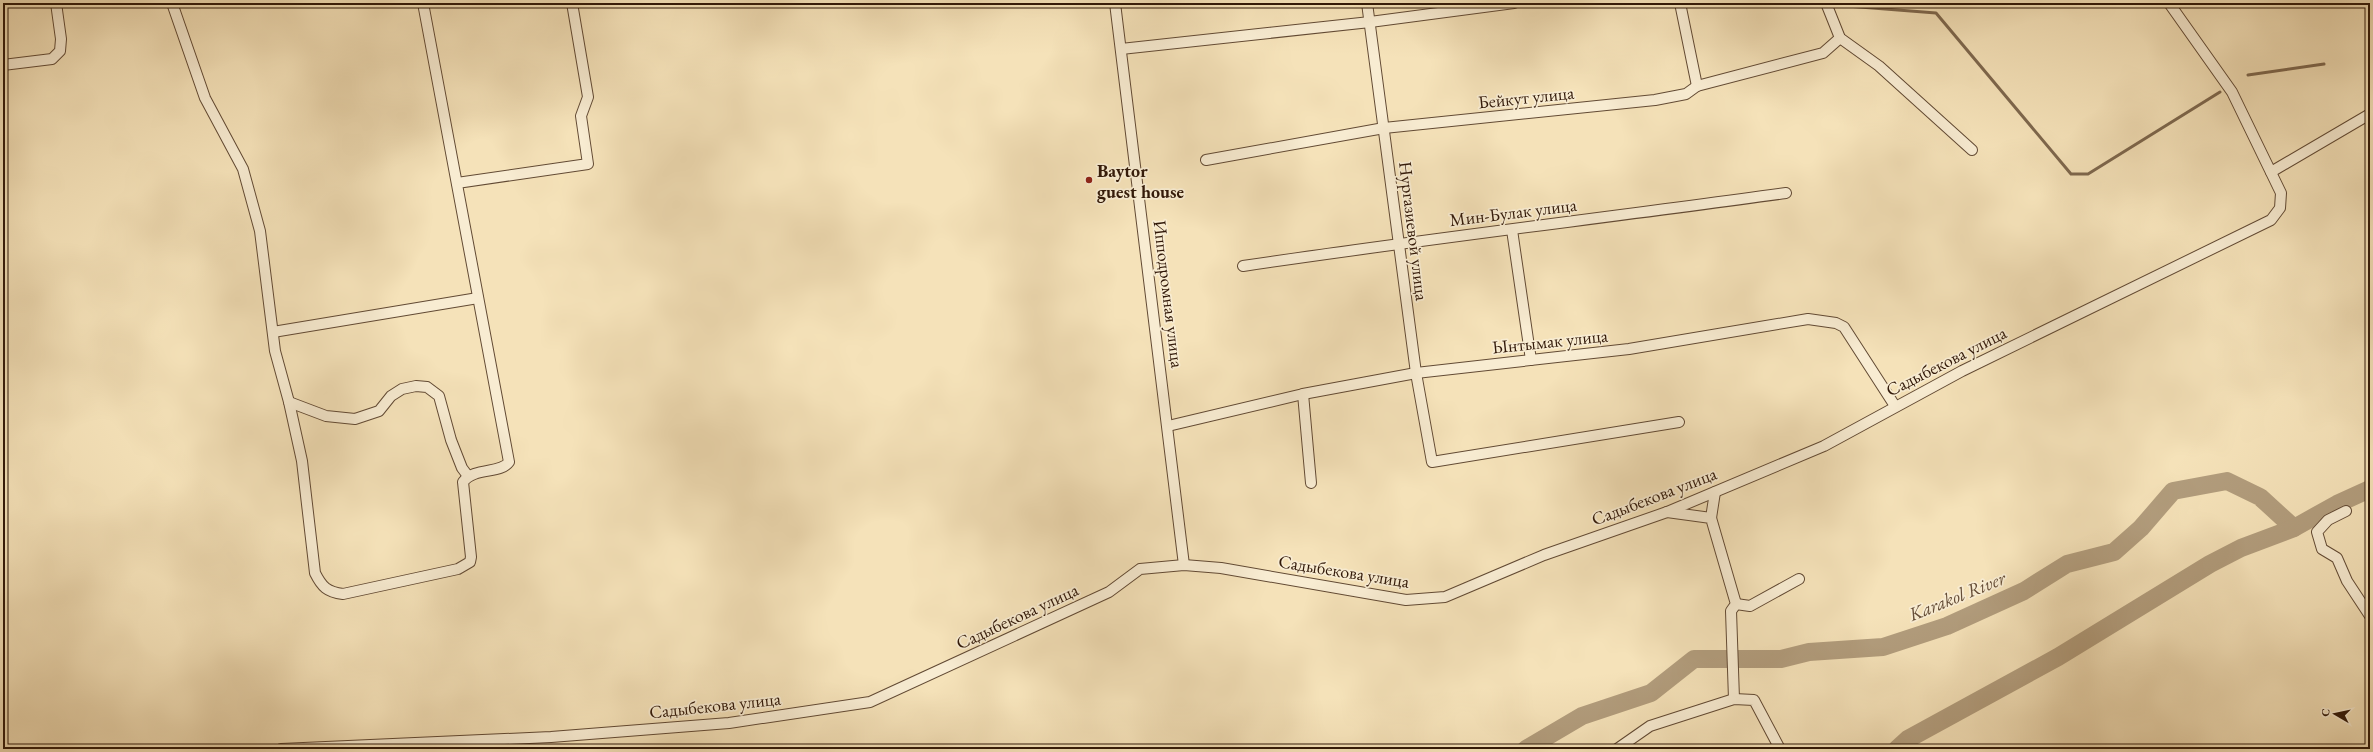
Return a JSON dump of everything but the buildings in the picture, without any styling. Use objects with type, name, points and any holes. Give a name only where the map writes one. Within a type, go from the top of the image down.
[{"type":"street","points":[[3,65],[52,59],[60,51],[61,39],[56,3]]},
{"type":"street","points":[[172,3],[205,98],[243,169],[260,231],[276,351],[302,461],[315,573],[322,587],[332,593],[343,594],[466,566],[471,557],[462,487],[468,476],[508,465],[510,460],[423,3]]},
{"type":"street","points":[[457,184],[588,164],[581,116],[588,97],[572,3]]},
{"type":"street","name":"Ипподромная улица","points":[[1115,3],[1184,565]]},
{"type":"street","name":"Нургазиевой улица","points":[[1367,3],[1416,373],[1432,462],[1679,422]]},
{"type":"street","points":[[1121,49],[1370,22],[1514,3]]},
{"type":"street","points":[[1680,3],[1697,86]]},
{"type":"street","points":[[1826,3],[1840,38],[1880,66],[1972,150]]},
{"type":"street","name":"Садыбекова улица","points":[[281,749],[552,737],[683,727],[729,723],[870,702],[1109,592],[1140,570],[1184,565],[1221,568],[1406,600],[1445,596],[1544,555],[1667,512],[1824,446],[1895,406],[2116,294],[2271,220],[2280,208],[2281,194],[2271,172],[2232,92],[2169,3]]},
{"type":"street","name":"Бейкут улица","points":[[1206,160],[1384,128],[1655,100],[1686,94],[1697,86],[1823,53],[1840,38]]},
{"type":"street","points":[[2271,172],[2370,114]]},
{"type":"street","name":"Мин-Булак улица","points":[[1243,266],[1398,243],[1512,230],[1786,193]]},
{"type":"street","points":[[1512,230],[1531,360]]},
{"type":"street","points":[[273,332],[478,298]]},
{"type":"street","name":"Ынтымак улица","points":[[1168,426],[1303,394],[1416,373],[1629,349],[1808,319],[1836,323],[1844,327],[1895,406]]},
{"type":"street","points":[[289,402],[326,416],[355,419],[369,416],[379,411],[391,396],[402,389],[416,386],[427,387],[439,396],[451,440],[462,468],[468,476]]},
{"type":"street","points":[[1303,394],[1311,483]]},
{"type":"street","points":[[1715,492],[1711,518],[1736,604]]},
{"type":"street","points":[[2346,511],[2328,520],[2317,532],[2322,549],[2337,558],[2347,581],[2370,616]]},
{"type":"street","points":[[1667,512],[1711,518]]},
{"type":"street","points":[[1736,604],[1750,606],[1799,579]]},
{"type":"street","points":[[1734,700],[1730,610],[1736,604]]},
{"type":"street","points":[[1617,749],[1650,726],[1734,700],[1754,700],[1780,749]]},
{"type":"waterway","points":[[1845,3],[1847,6],[1936,13],[2071,174],[2088,174],[2220,92]]},
{"type":"waterway","points":[[2248,75],[2324,64]]},
{"type":"waterway","name":"Karakol River","points":[[1526,749],[1582,716],[1651,693],[1694,659],[1781,659],[1809,652],[1883,647],[1947,626],[2024,591],[2067,564],[2114,552],[2141,528],[2173,491],[2227,481],[2260,497],[2294,528]]},
{"type":"waterway","points":[[1897,749],[1908,739],[2058,657],[2210,564],[2241,548],[2294,528],[2337,504],[2370,489]]},
{"type":"place","name":"Baytor guest house","points":[[1089,180]]}]
